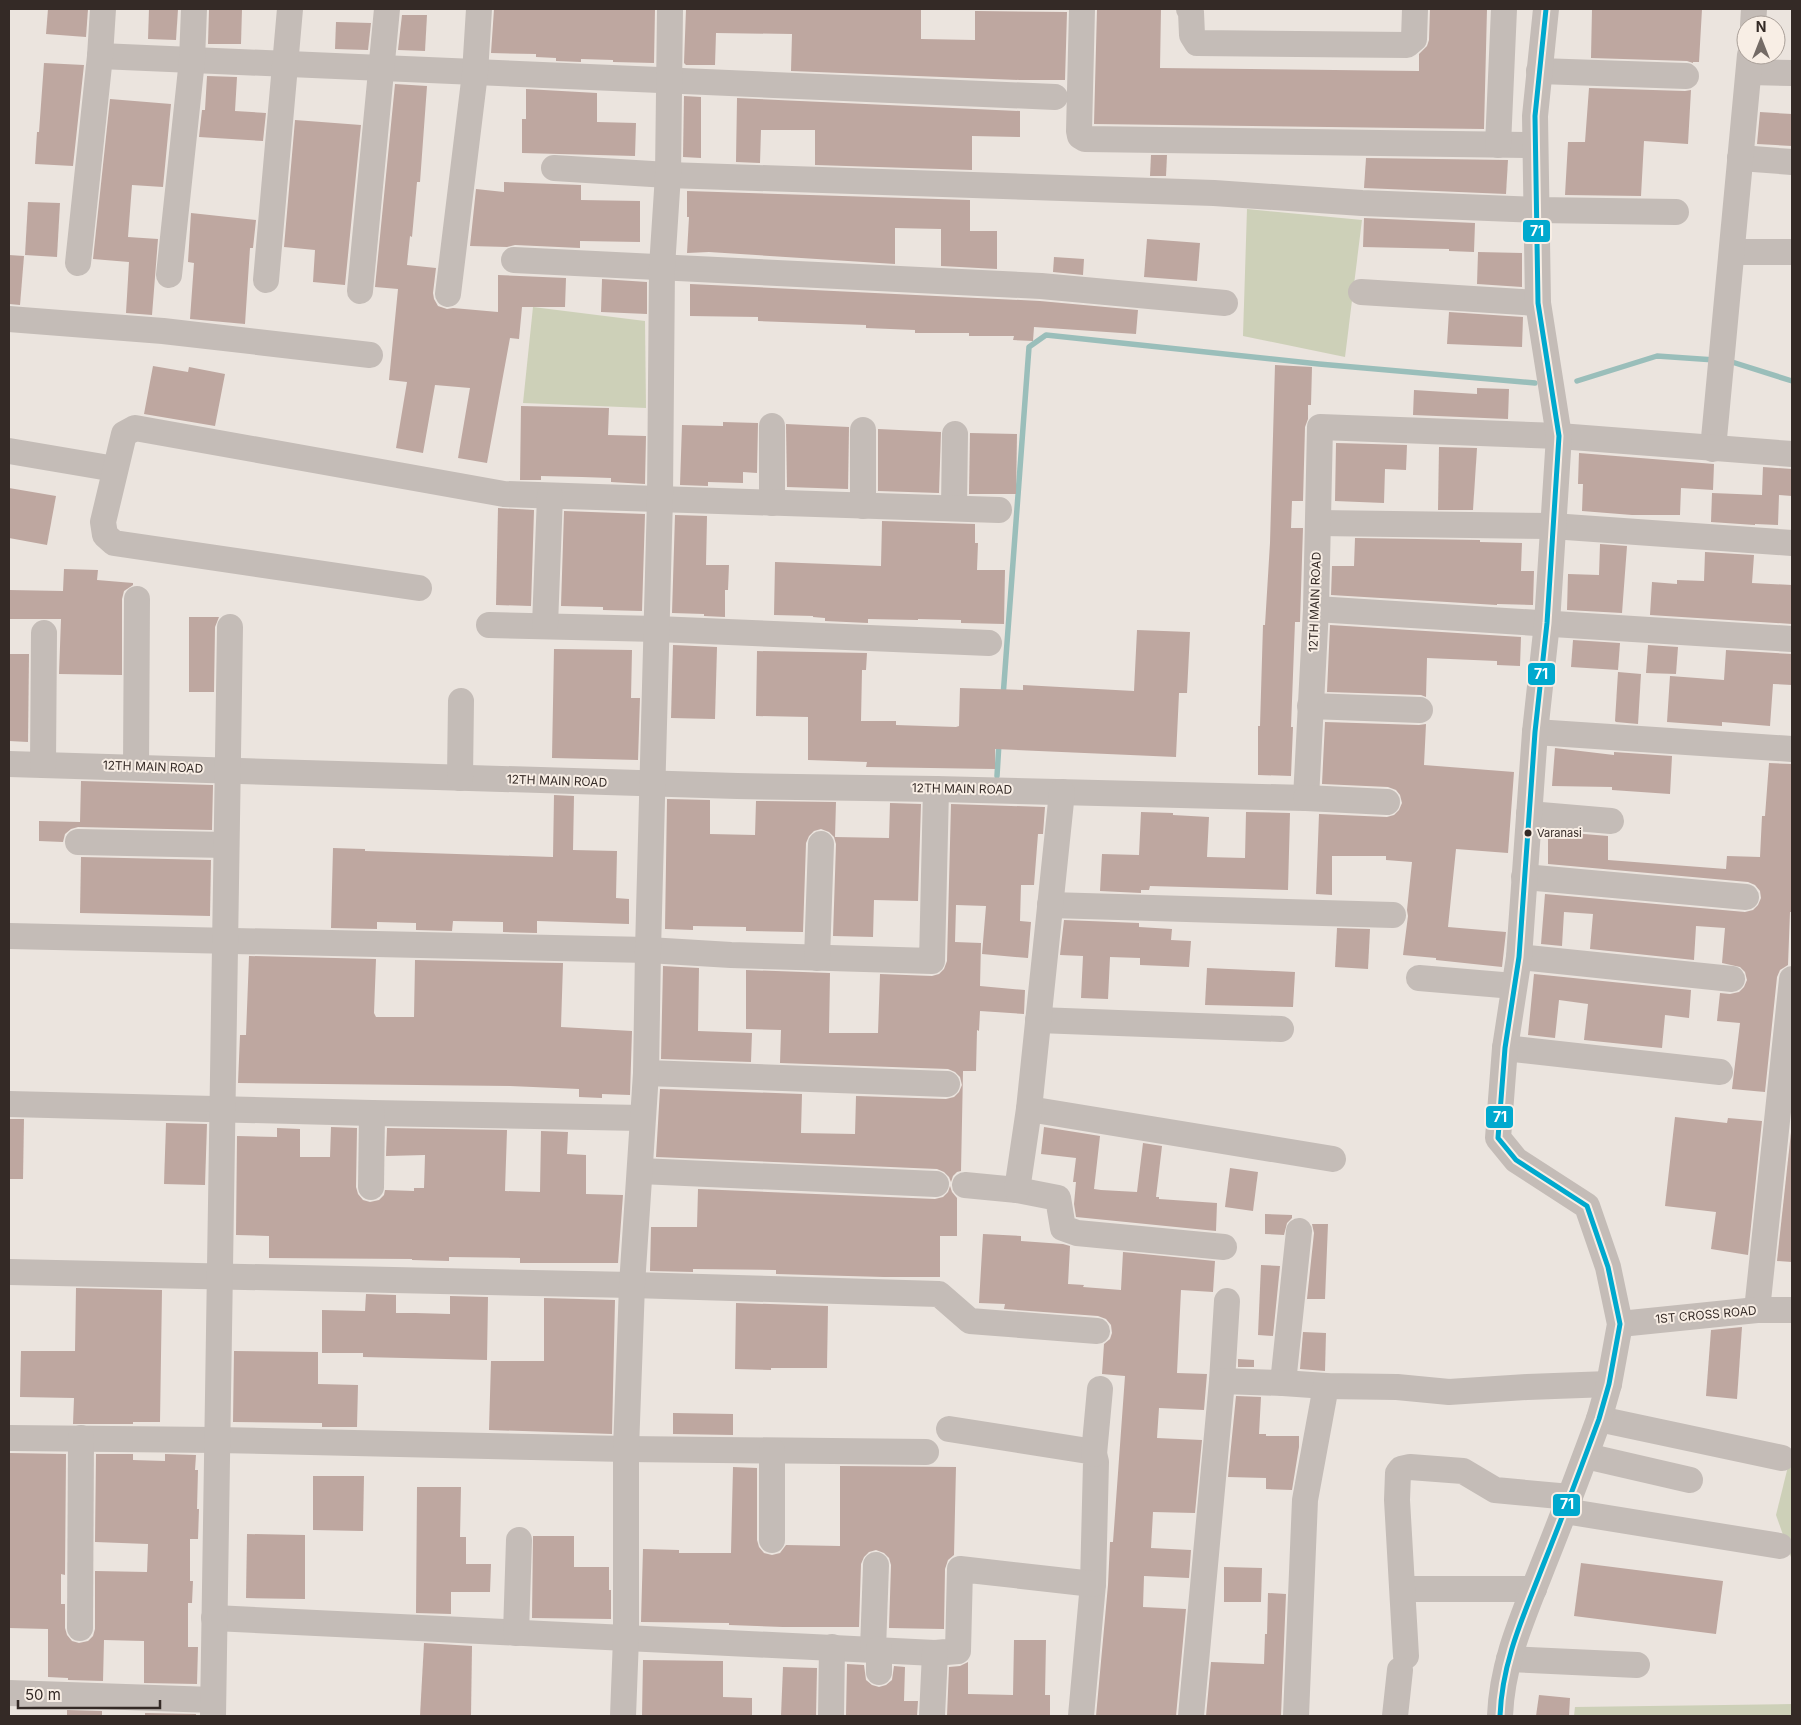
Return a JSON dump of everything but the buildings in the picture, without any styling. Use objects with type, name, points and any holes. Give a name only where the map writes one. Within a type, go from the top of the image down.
[{"type":"street","points":[[78,263],[100,56],[103,9]]},
{"type":"street","points":[[169,275],[192,60],[194,9]]},
{"type":"street","points":[[266,280],[290,9]]},
{"type":"street","points":[[360,291],[388,9]]},
{"type":"street","points":[[448,294],[475,73],[479,9]]},
{"type":"street","points":[[623,1716],[626,1638],[626,1449],[632,1285],[646,1073],[660,498],[662,267],[668,175],[670,9]]},
{"type":"street","points":[[1082,9],[1079,131],[1080,136],[1084,139],[1535,145]]},
{"type":"street","points":[[1189,9],[1191,12],[1192,35],[1197,43],[1407,45],[1414,39],[1415,9]]},
{"type":"street","points":[[1498,145],[1504,9]]},
{"type":"street","points":[[1500,1716],[1503,1678],[1508,1658],[1600,1418],[1609,1384],[1620,1324],[1608,1267],[1587,1206],[1516,1160],[1498,1138],[1505,1048],[1519,957],[1534,732],[1547,623],[1559,436],[1538,303],[1535,116],[1538,71],[1546,9]]},
{"type":"street","points":[[100,56],[1054,96]]},
{"type":"street","points":[[1713,448],[1749,65]]},
{"type":"street","points":[[1754,65],[1792,73]]},
{"type":"street","points":[[1538,71],[1686,76]]},
{"type":"street","points":[[1740,158],[1792,162]]},
{"type":"street","points":[[554,168],[668,175],[1214,193],[1537,210],[1676,212]]},
{"type":"street","points":[[1732,252],[1792,252]]},
{"type":"street","points":[[514,260],[1041,286],[1225,303]]},
{"type":"street","points":[[1361,292],[1538,303]]},
{"type":"street","points":[[9,319],[162,331],[370,356]]},
{"type":"street","points":[[772,426],[772,503]]},
{"type":"street","name":"12TH MAIN ROAD","points":[[9,764],[652,784],[1306,798],[1316,609],[1320,427],[1559,436]]},
{"type":"street","points":[[419,588],[114,543],[105,535],[103,522],[124,434],[135,428],[504,494],[1000,510]]},
{"type":"street","points":[[863,430],[863,506]]},
{"type":"street","points":[[954,508],[955,434]]},
{"type":"street","points":[[1559,436],[1792,454]]},
{"type":"street","points":[[9,451],[115,469]]},
{"type":"street","points":[[546,625],[550,496]]},
{"type":"street","points":[[1318,523],[1552,526],[1792,543]]},
{"type":"street","points":[[136,767],[137,599]]},
{"type":"street","points":[[1316,609],[1792,639]]},
{"type":"street","points":[[489,624],[989,643]]},
{"type":"street","points":[[9,1693],[213,1708],[230,627]]},
{"type":"street","points":[[43,765],[44,633]]},
{"type":"street","points":[[460,778],[461,701]]},
{"type":"street","points":[[1310,706],[1420,710]]},
{"type":"street","points":[[1534,732],[1792,749]]},
{"type":"street","points":[[9,936],[648,950],[731,956],[932,961],[936,789]]},
{"type":"street","points":[[1017,1190],[1028,1109],[1062,792]]},
{"type":"street","points":[[1306,798],[1387,802]]},
{"type":"street","points":[[1529,814],[1611,821]]},
{"type":"street","points":[[78,842],[226,845]]},
{"type":"street","points":[[817,958],[821,844]]},
{"type":"street","points":[[1524,877],[1746,897]]},
{"type":"street","points":[[1050,905],[1394,915]]},
{"type":"street","points":[[1519,957],[1732,979]]},
{"type":"street","points":[[1420,978],[1514,986]]},
{"type":"street","points":[[1757,1310],[1792,979]]},
{"type":"street","points":[[1038,1020],[1281,1029]]},
{"type":"street","points":[[1505,1048],[1720,1072]]},
{"type":"street","points":[[646,1073],[947,1084]]},
{"type":"street","points":[[9,1104],[642,1118]]},
{"type":"street","points":[[1028,1109],[1334,1159]]},
{"type":"street","points":[[371,1187],[372,1113]]},
{"type":"street","points":[[640,1171],[936,1184]]},
{"type":"street","points":[[965,1185],[1017,1190],[1058,1198],[1063,1228],[1077,1233],[1224,1247]]},
{"type":"street","points":[[1283,1382],[1298,1230]]},
{"type":"street","points":[[9,1272],[632,1285],[939,1294],[970,1321],[1097,1330]]},
{"type":"street","points":[[1191,1716],[1222,1381],[1227,1301]]},
{"type":"street","name":"1ST CROSS ROAD","points":[[1620,1324],[1757,1310],[1792,1310]]},
{"type":"street","points":[[1222,1381],[1397,1387],[1449,1392],[1609,1384]]},
{"type":"street","points":[[1296,1716],[1305,1500],[1326,1386]]},
{"type":"street","points":[[1081,1716],[1093,1584],[1096,1462],[1094,1454],[1100,1389]]},
{"type":"street","points":[[1600,1418],[1782,1458]]},
{"type":"street","points":[[949,1429],[1088,1451],[1094,1454]]},
{"type":"street","points":[[9,1438],[217,1440],[626,1449],[926,1452]]},
{"type":"street","points":[[80,1628],[81,1438]]},
{"type":"street","points":[[772,1451],[772,1540]]},
{"type":"street","points":[[1586,1456],[1690,1480]]},
{"type":"street","points":[[1395,1716],[1403,1663],[1403,1590],[1397,1500],[1398,1473],[1401,1469],[1410,1467],[1463,1471],[1495,1490],[1780,1546]]},
{"type":"street","points":[[516,1633],[519,1540]]},
{"type":"street","points":[[876,1566],[877,1657]]},
{"type":"street","points":[[214,1618],[832,1647],[877,1657],[958,1651],[960,1569],[1093,1584]]},
{"type":"street","points":[[1403,1590],[1534,1590]]},
{"type":"street","points":[[831,1716],[832,1647]]},
{"type":"street","points":[[932,1716],[935,1653]]},
{"type":"street","points":[[1508,1658],[1637,1666]]},
{"type":"green space","points":[[1247,209],[1362,220],[1345,357],[1243,336]]},
{"type":"green space","points":[[533,307],[645,321],[646,408],[523,403]]},
{"type":"green space","points":[[1792,1450],[1792,1560],[1776,1515]]},
{"type":"green space","points":[[1792,1704],[1792,1716],[1574,1716],[1575,1707]]},
{"type":"waterway","points":[[1003,697],[1029,347],[1046,335],[1319,364],[1535,383]]},
{"type":"waterway","points":[[1577,381],[1657,356],[1715,360]]},
{"type":"waterway","points":[[1732,362],[1792,381]]},
{"type":"waterway","points":[[997,776],[999,743]]},
{"type":"transit line","name":"71","points":[[1500,1716],[1509,1658],[1599,1419],[1609,1384],[1620,1324],[1608,1267],[1587,1206],[1516,1160],[1498,1138],[1505,1048],[1519,957],[1535,732],[1547,623],[1559,436],[1538,303],[1535,116],[1546,9]]},
{"type":"place","name":"Varanasi","points":[[1528,833]]}]
